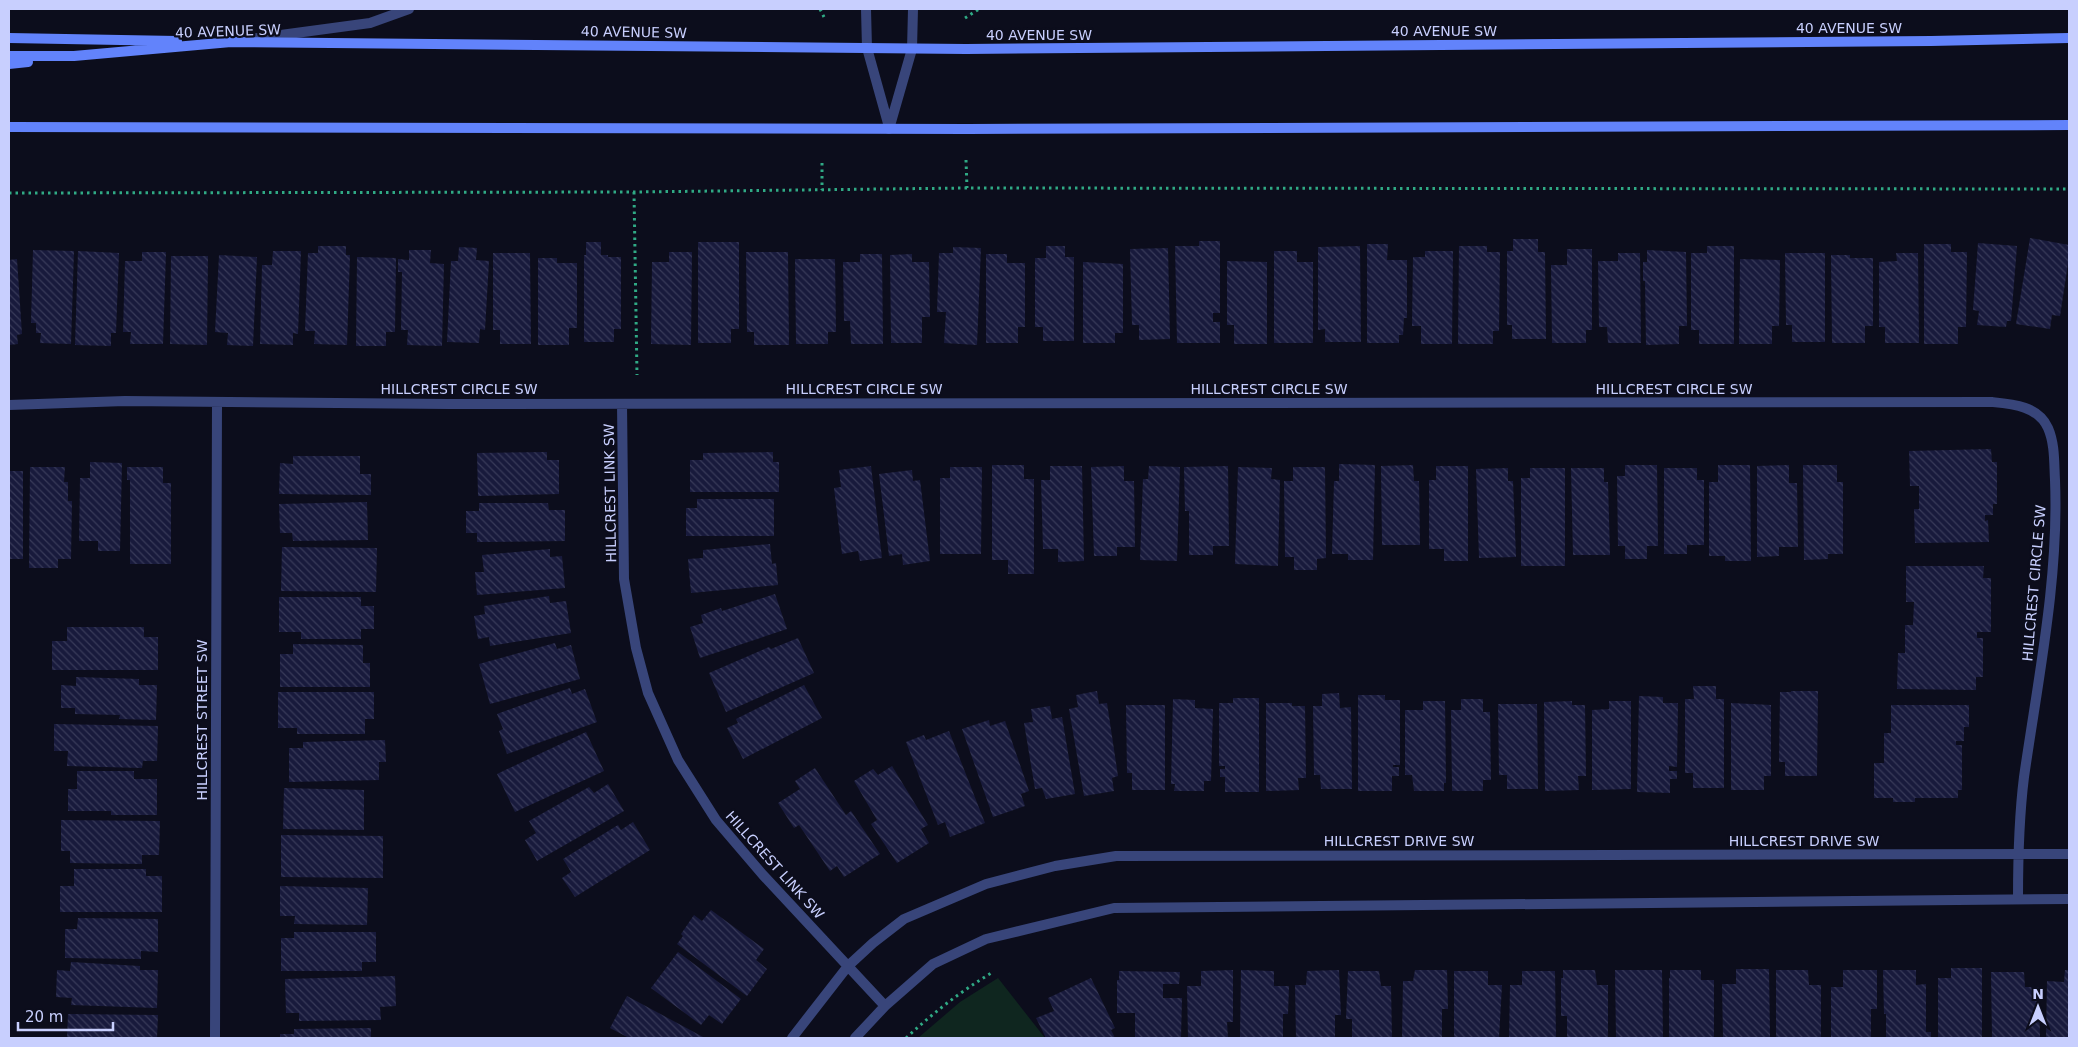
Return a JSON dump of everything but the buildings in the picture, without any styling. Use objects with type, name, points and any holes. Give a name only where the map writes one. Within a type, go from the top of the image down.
[{"type":"main road","points":[[9,38],[231,42]]},
{"type":"main road","name":"40 AVENUE SW","points":[[9,56],[74,56],[231,42],[912,49],[1931,41],[2069,38]]},
{"type":"main road","points":[[9,64],[74,56]]},
{"type":"main road","points":[[9,127],[889,129],[2069,125]]},
{"type":"street","points":[[231,42],[370,23],[409,9]]},
{"type":"street","points":[[866,9],[867,48],[889,129]]},
{"type":"street","points":[[889,129],[912,49],[914,9]]},
{"type":"street","name":"HILLCREST CIRCLE SW","points":[[9,405],[126,401],[622,404],[1992,402],[2024,407],[2038,416],[2047,426],[2053,442],[2056,514],[2050,592],[2024,779],[2018,854],[2018,898]]},
{"type":"street","name":"HILLCREST STREET SW","points":[[214,1038],[217,402]]},
{"type":"street","name":"HILLCREST LINK SW","points":[[622,404],[624,579],[636,648],[648,693],[678,760],[716,820],[763,875],[885,1006]]},
{"type":"street","name":"HILLCREST DRIVE SW","points":[[792,1038],[848,966],[873,943],[904,919],[986,884],[1055,866],[1116,856],[2069,854]]},
{"type":"street","points":[[855,1038],[885,1006],[933,964],[986,939],[1114,908],[2069,898]]},
{"type":"path","points":[[820,9],[824,17]]},
{"type":"path","points":[[965,18],[979,9]]},
{"type":"path","points":[[966,160],[967,188]]},
{"type":"path","points":[[822,163],[822,190]]},
{"type":"path","points":[[9,193],[634,192],[967,188],[2069,189]]},
{"type":"path","points":[[634,192],[637,375]]},
{"type":"path","points":[[906,1038],[933,1013],[993,972]]},
{"type":"green space","points":[[998,978],[1045,1038],[918,1038],[960,1002]]}]
